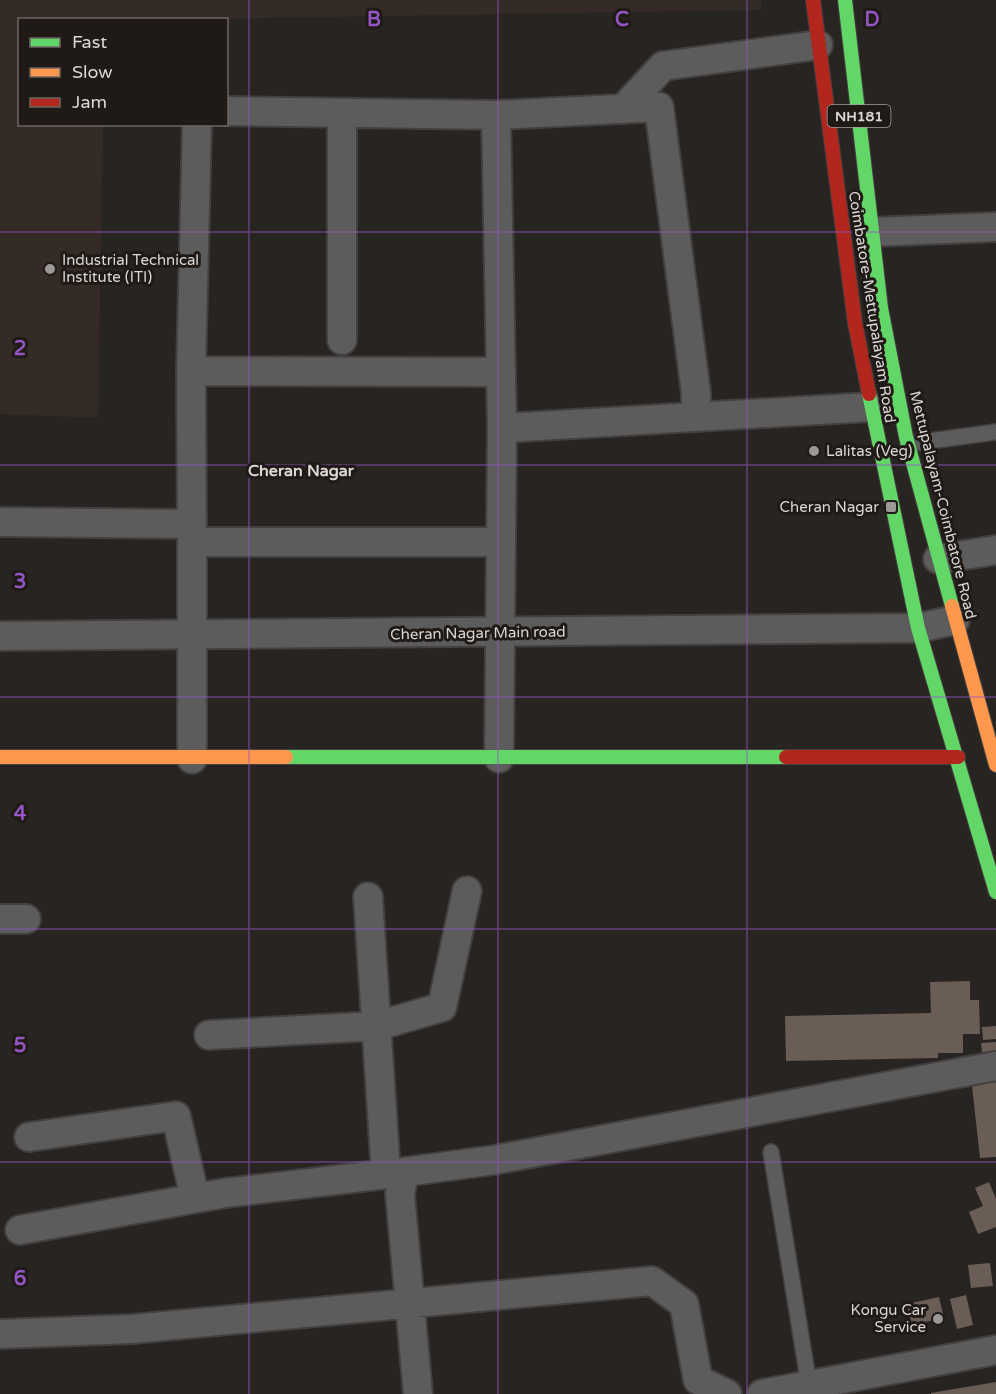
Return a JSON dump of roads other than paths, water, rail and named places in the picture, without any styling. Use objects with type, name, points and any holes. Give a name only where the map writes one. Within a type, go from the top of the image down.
[{"type":"main road","name":"Coimbatore-Mettupalayam Road","points":[[813,0],[842,233],[871,407],[918,628],[958,757],[996,892]]},
{"type":"main road","name":"Mettupalayam-Coimbatore Road","points":[[845,0],[881,308],[908,444],[955,620],[988,710],[996,765]]},
{"type":"main road","points":[[0,757],[192,759],[958,757]]},
{"type":"street","points":[[623,109],[663,66],[818,45]]},
{"type":"street","points":[[228,111],[496,115],[659,107],[696,393],[696,417]]},
{"type":"street","points":[[342,113],[342,340]]},
{"type":"street","points":[[496,115],[502,428],[499,758]]},
{"type":"street","points":[[192,759],[191,371],[197,126]]},
{"type":"street","points":[[872,232],[996,227]]},
{"type":"street","points":[[191,371],[501,372]]},
{"type":"street","points":[[502,428],[871,407]]},
{"type":"street","points":[[0,522],[192,533],[501,542]]},
{"type":"street","points":[[938,559],[996,550]]},
{"type":"street","name":"Cheran Nagar Main road","points":[[0,636],[918,628],[955,620]]},
{"type":"street","points":[[209,1035],[376,1026],[442,1007],[467,891]]},
{"type":"street","points":[[368,897],[376,1026],[395,1173],[400,1194],[418,1394]]},
{"type":"street","points":[[20,1230],[195,1198],[494,1160],[996,1066]]},
{"type":"street","points":[[29,1137],[176,1116],[195,1198]]},
{"type":"street","points":[[0,1334],[132,1329],[652,1281],[684,1304],[698,1380],[727,1394]]},
{"type":"street","points":[[762,1394],[996,1350]]},
{"type":"lane","points":[[908,444],[996,432]]},
{"type":"lane","points":[[771,1152],[809,1385]]},
{"type":"place","name":"Industrial Technical Institute (ITI)","points":[[50,269]]},
{"type":"place","name":"Lalitas (Veg)","points":[[814,451]]},
{"type":"place","name":"Cheran Nagar","points":[[891,507]]},
{"type":"place","name":"Kongu Car Service","points":[[938,1319]]},
{"type":"district","name":"Cheran Nagar","points":[[301,471]]}]
